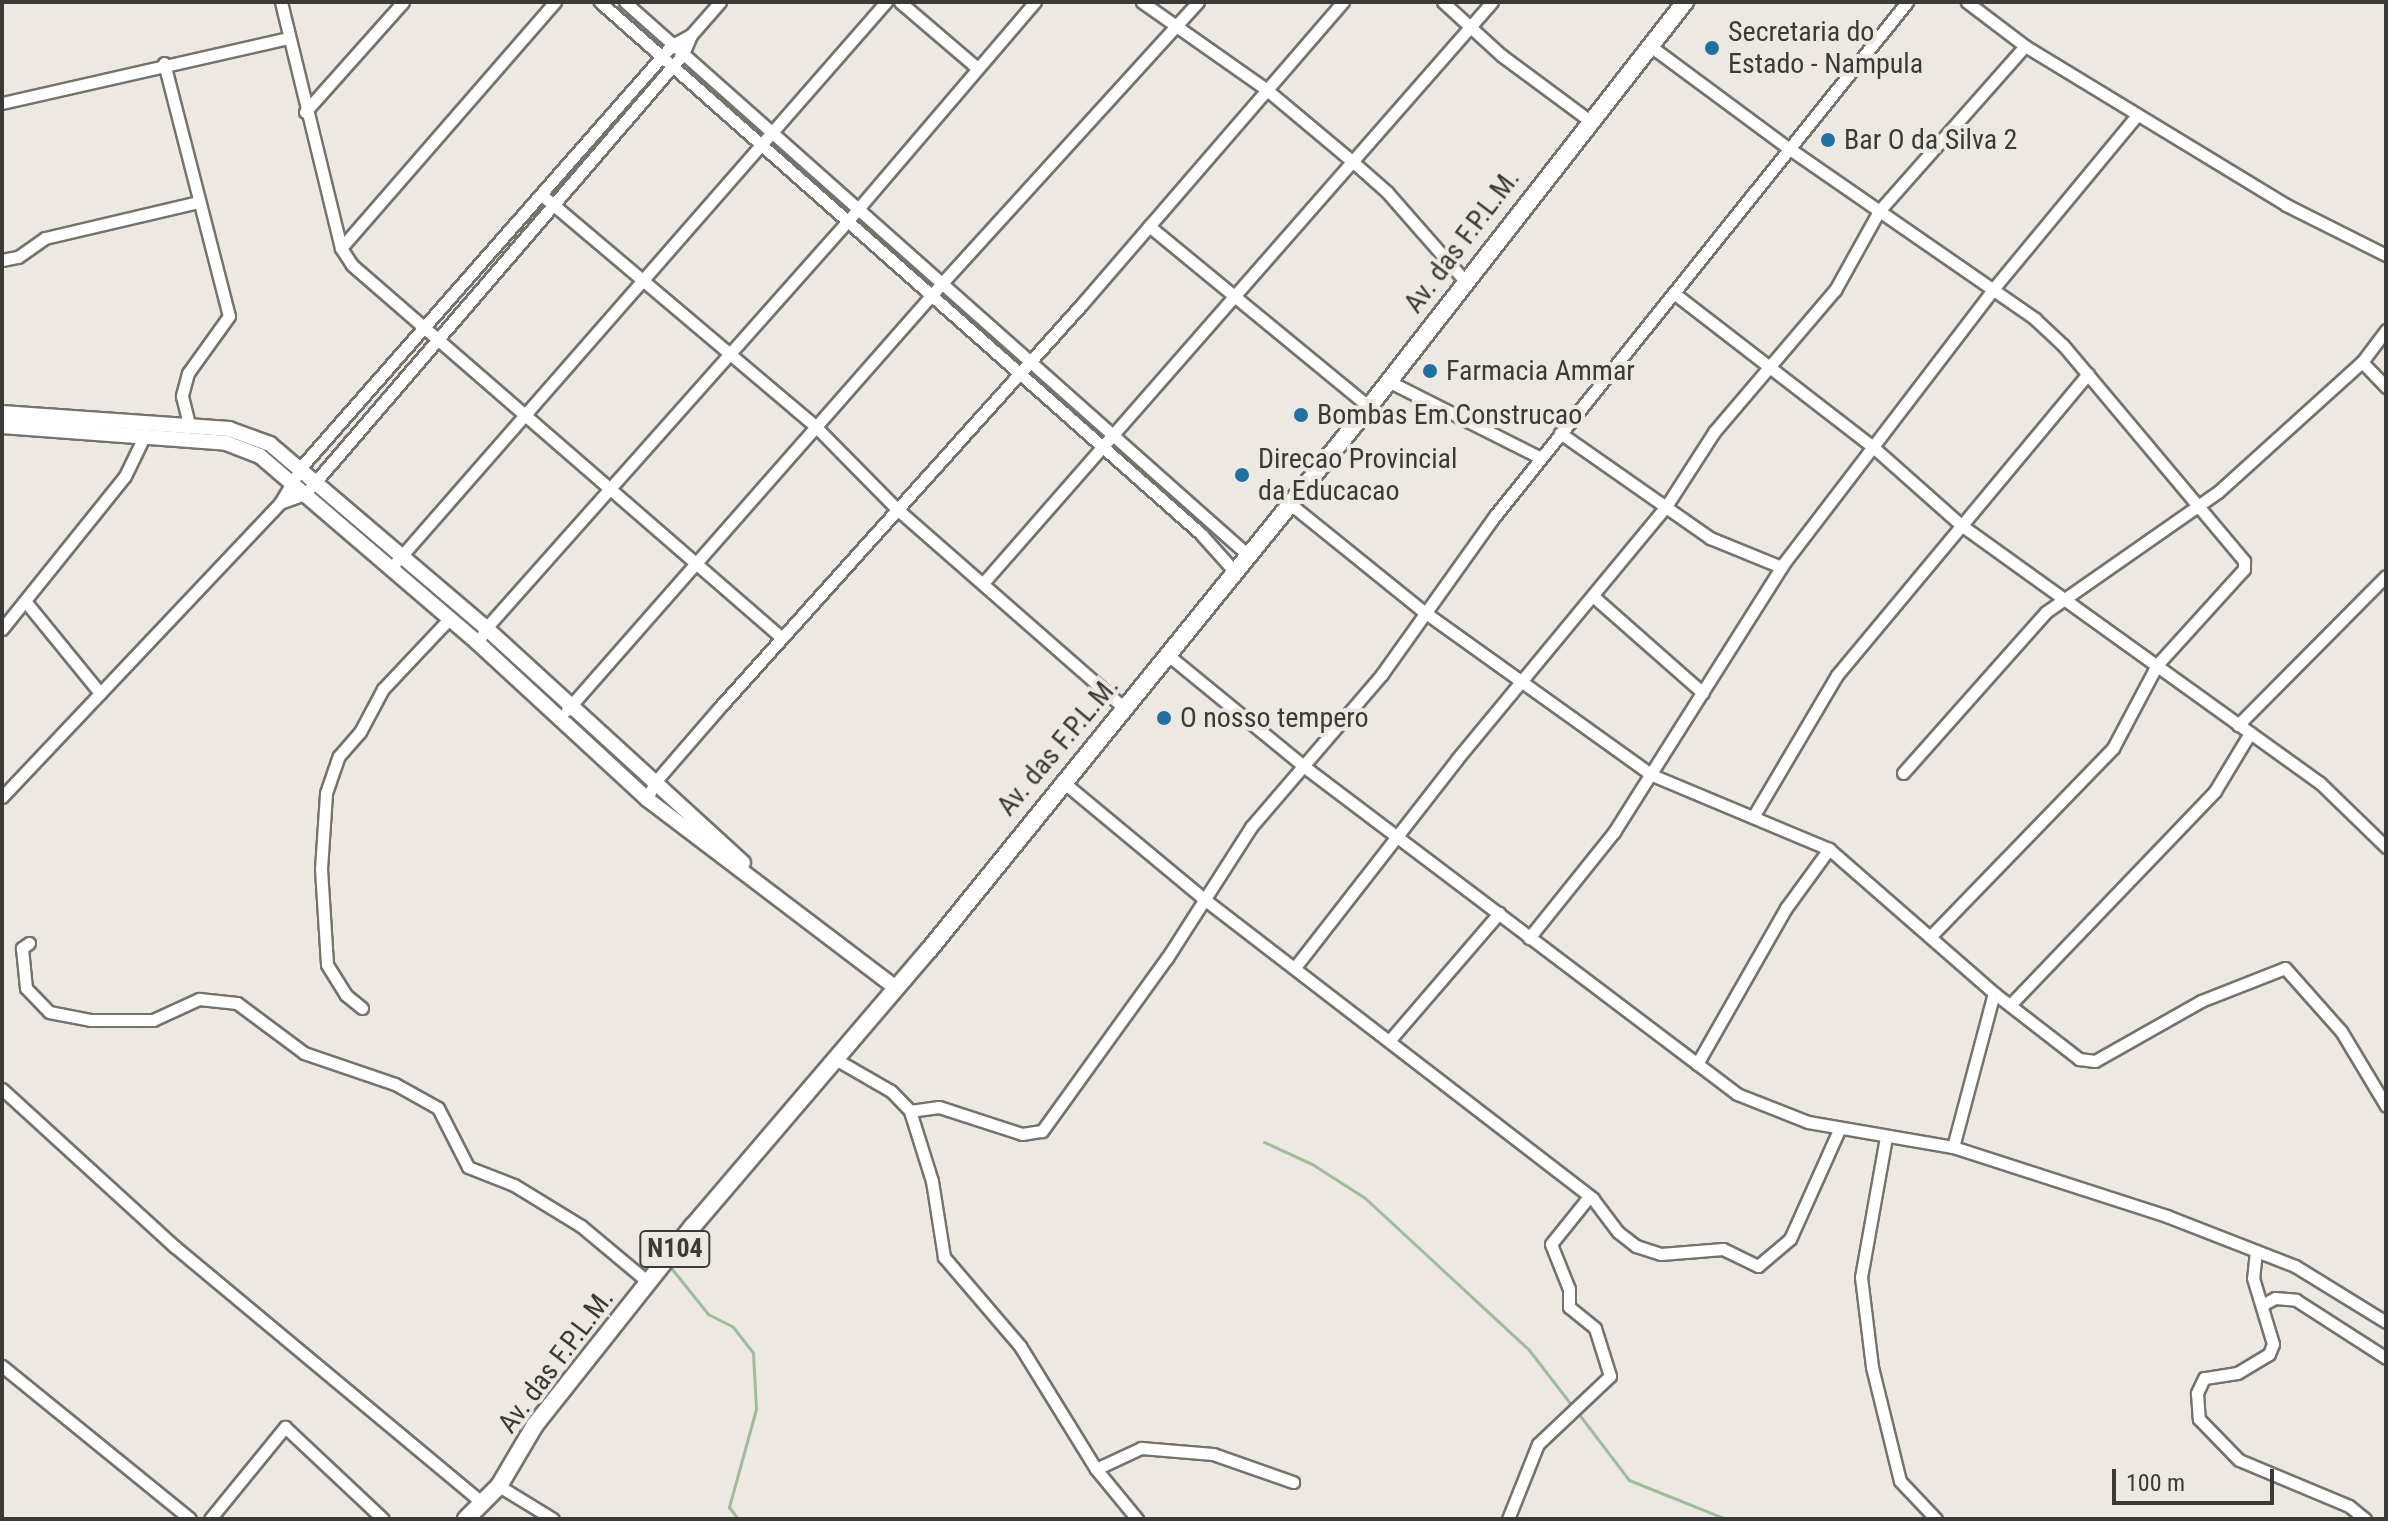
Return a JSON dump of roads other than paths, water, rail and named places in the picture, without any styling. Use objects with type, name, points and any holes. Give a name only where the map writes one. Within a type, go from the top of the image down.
[{"type":"main road","name":"Av. das F.P.L.M.","points":[[466,1519],[499,1486],[535,1425],[648,1282],[837,1060],[1369,407],[1464,280],[1685,2]]},
{"type":"street","points":[[281,2],[305,112],[341,248],[352,265],[422,331],[438,337],[782,638]]},
{"type":"street","points":[[305,112],[403,2]]},
{"type":"street","points":[[341,248],[555,2]]},
{"type":"street","points":[[600,2],[846,223],[1201,534],[1235,572]]},
{"type":"street","points":[[625,2],[1029,357],[1249,556]]},
{"type":"street","points":[[2,797],[280,503],[302,466],[422,331],[673,66],[683,54],[691,35],[720,2]]},
{"type":"street","points":[[391,568],[646,283],[886,2]]},
{"type":"street","points":[[900,2],[976,67]]},
{"type":"street","points":[[478,643],[486,628],[614,488],[1035,2]]},
{"type":"street","points":[[1142,2],[1179,24],[1267,90],[1352,161],[1464,280]]},
{"type":"street","points":[[562,722],[571,703],[943,282],[1198,2]]},
{"type":"street","points":[[647,799],[655,782],[1016,371],[1149,226],[1343,2]]},
{"type":"street","points":[[1443,2],[1467,27],[1589,120]]},
{"type":"street","points":[[984,582],[1101,447],[1238,298],[1352,161],[1492,2]]},
{"type":"street","points":[[910,1111],[939,1107],[1022,1134],[1042,1131],[1251,827],[1306,768],[1382,674],[1423,611],[1560,433],[1675,294],[1787,147],[1907,2]]},
{"type":"street","points":[[1967,2],[2025,46],[2286,205],[2386,255]]},
{"type":"street","points":[[280,503],[305,494],[438,337],[672,45],[691,35]]},
{"type":"street","points":[[2,103],[164,63],[287,38]]},
{"type":"street","points":[[1649,45],[1787,147],[1994,288],[2044,328],[2088,374],[2193,506],[2244,561],[2244,569],[2157,665],[2113,748],[1931,936]]},
{"type":"street","points":[[1296,966],[1520,682],[1594,597],[1667,505],[1714,432],[1835,290],[1879,211],[2025,46]]},
{"type":"street","points":[[164,63],[229,316],[188,373],[182,396],[190,427]]},
{"type":"street","points":[[1529,938],[1652,775],[1781,567],[1994,288],[2137,115]]},
{"type":"street","points":[[548,200],[816,427],[897,509],[984,582],[1124,708]]},
{"type":"street","points":[[2,260],[18,257],[45,238],[198,202]]},
{"type":"street","points":[[1149,226],[1369,407]]},
{"type":"street","points":[[1675,294],[1872,446],[1961,525],[2320,783],[2386,847]]},
{"type":"street","points":[[1903,773],[2046,612],[2066,602],[2193,506],[2218,492],[2362,362],[2386,330]]},
{"type":"street","points":[[2362,362],[2386,387]]},
{"type":"street","points":[[1753,817],[1837,675],[2088,374]]},
{"type":"street","points":[[1388,381],[1541,458]]},
{"type":"street","points":[[2,413],[190,427],[252,436],[302,466],[571,703],[763,884]]},
{"type":"street","points":[[2,426],[246,448],[305,494],[450,618],[647,799],[763,884],[896,988]]},
{"type":"street","points":[[1560,433],[1710,538],[1781,567]]},
{"type":"street","points":[[2,629],[125,476],[143,439]]},
{"type":"street","points":[[1289,503],[1423,611],[1652,775],[1829,849],[1994,993],[2079,1059],[2095,1061],[2201,1001],[2285,968],[2341,1031],[2386,1106]]},
{"type":"street","points":[[2238,725],[2386,576]]},
{"type":"street","points":[[1594,597],[1703,693]]},
{"type":"street","points":[[25,601],[100,693]]},
{"type":"street","points":[[362,1008],[346,995],[327,964],[321,869],[326,793],[339,756],[360,732],[383,689],[450,618]]},
{"type":"street","points":[[1168,655],[1306,768],[1399,833],[1529,938],[1697,1064],[1761,1105],[1839,1130],[1953,1147],[2256,1251],[2330,1285],[2386,1322]]},
{"type":"street","points":[[2010,1005],[2215,791],[2250,733]]},
{"type":"street","points":[[1062,781],[1204,899],[1296,966],[1588,1198],[1636,1246],[1661,1254],[1723,1249],[1758,1266],[1790,1239],[1839,1130]]},
{"type":"street","points":[[1697,1064],[1786,908],[1829,849]]},
{"type":"street","points":[[1389,1041],[1499,913]]},
{"type":"street","points":[[29,943],[22,948],[26,988],[49,1012],[91,1020],[153,1020],[199,999],[237,1003],[295,1048],[395,1084],[438,1108],[468,1167],[514,1185],[581,1226],[648,1282]]},
{"type":"street","points":[[1953,1147],[1994,993]]},
{"type":"street","points":[[837,1060],[891,1091],[910,1111],[932,1181],[944,1257],[1020,1346],[1096,1469],[1137,1519]]},
{"type":"street","points":[[2,1089],[174,1246],[481,1502]]},
{"type":"street","points":[[1886,1137],[1861,1277],[1872,1367],[1900,1481],[1936,1519]]},
{"type":"street","points":[[1508,1519],[1538,1444],[1610,1376],[1595,1328],[1569,1307],[1569,1289],[1551,1244],[1588,1198]]},
{"type":"street","points":[[2256,1251],[2253,1278],[2273,1344],[2269,1354],[2237,1373],[2204,1378],[2197,1393],[2199,1419],[2239,1460],[2349,1506],[2365,1519]]},
{"type":"street","points":[[2262,1305],[2275,1298],[2296,1300],[2386,1358]]},
{"type":"street","points":[[2,1366],[190,1519]]},
{"type":"street","points":[[210,1519],[285,1427],[383,1519]]},
{"type":"street","points":[[1096,1469],[1141,1448],[1213,1454],[1293,1482]]},
{"type":"street","points":[[499,1486],[553,1519]]},
{"type":"waterway","points":[[1264,1142],[1312,1164],[1365,1198],[1529,1350],[1573,1407]]},
{"type":"waterway","points":[[672,1269],[708,1314],[733,1327],[753,1353],[756,1409],[729,1507],[738,1519]]},
{"type":"waterway","points":[[1578,1413],[1629,1480],[1726,1519]]},
{"type":"place","name":"Secretaria do Estado - Nampula","points":[[1712,48]]},
{"type":"place","name":"Bar O da Silva 2","points":[[1828,140]]},
{"type":"place","name":"Farmacia Ammar","points":[[1430,371]]},
{"type":"place","name":"Bombas Em Construcao","points":[[1301,415]]},
{"type":"place","name":"Direcao Provincial da Educacao","points":[[1242,475]]},
{"type":"place","name":"O nosso tempero","points":[[1164,718]]}]
